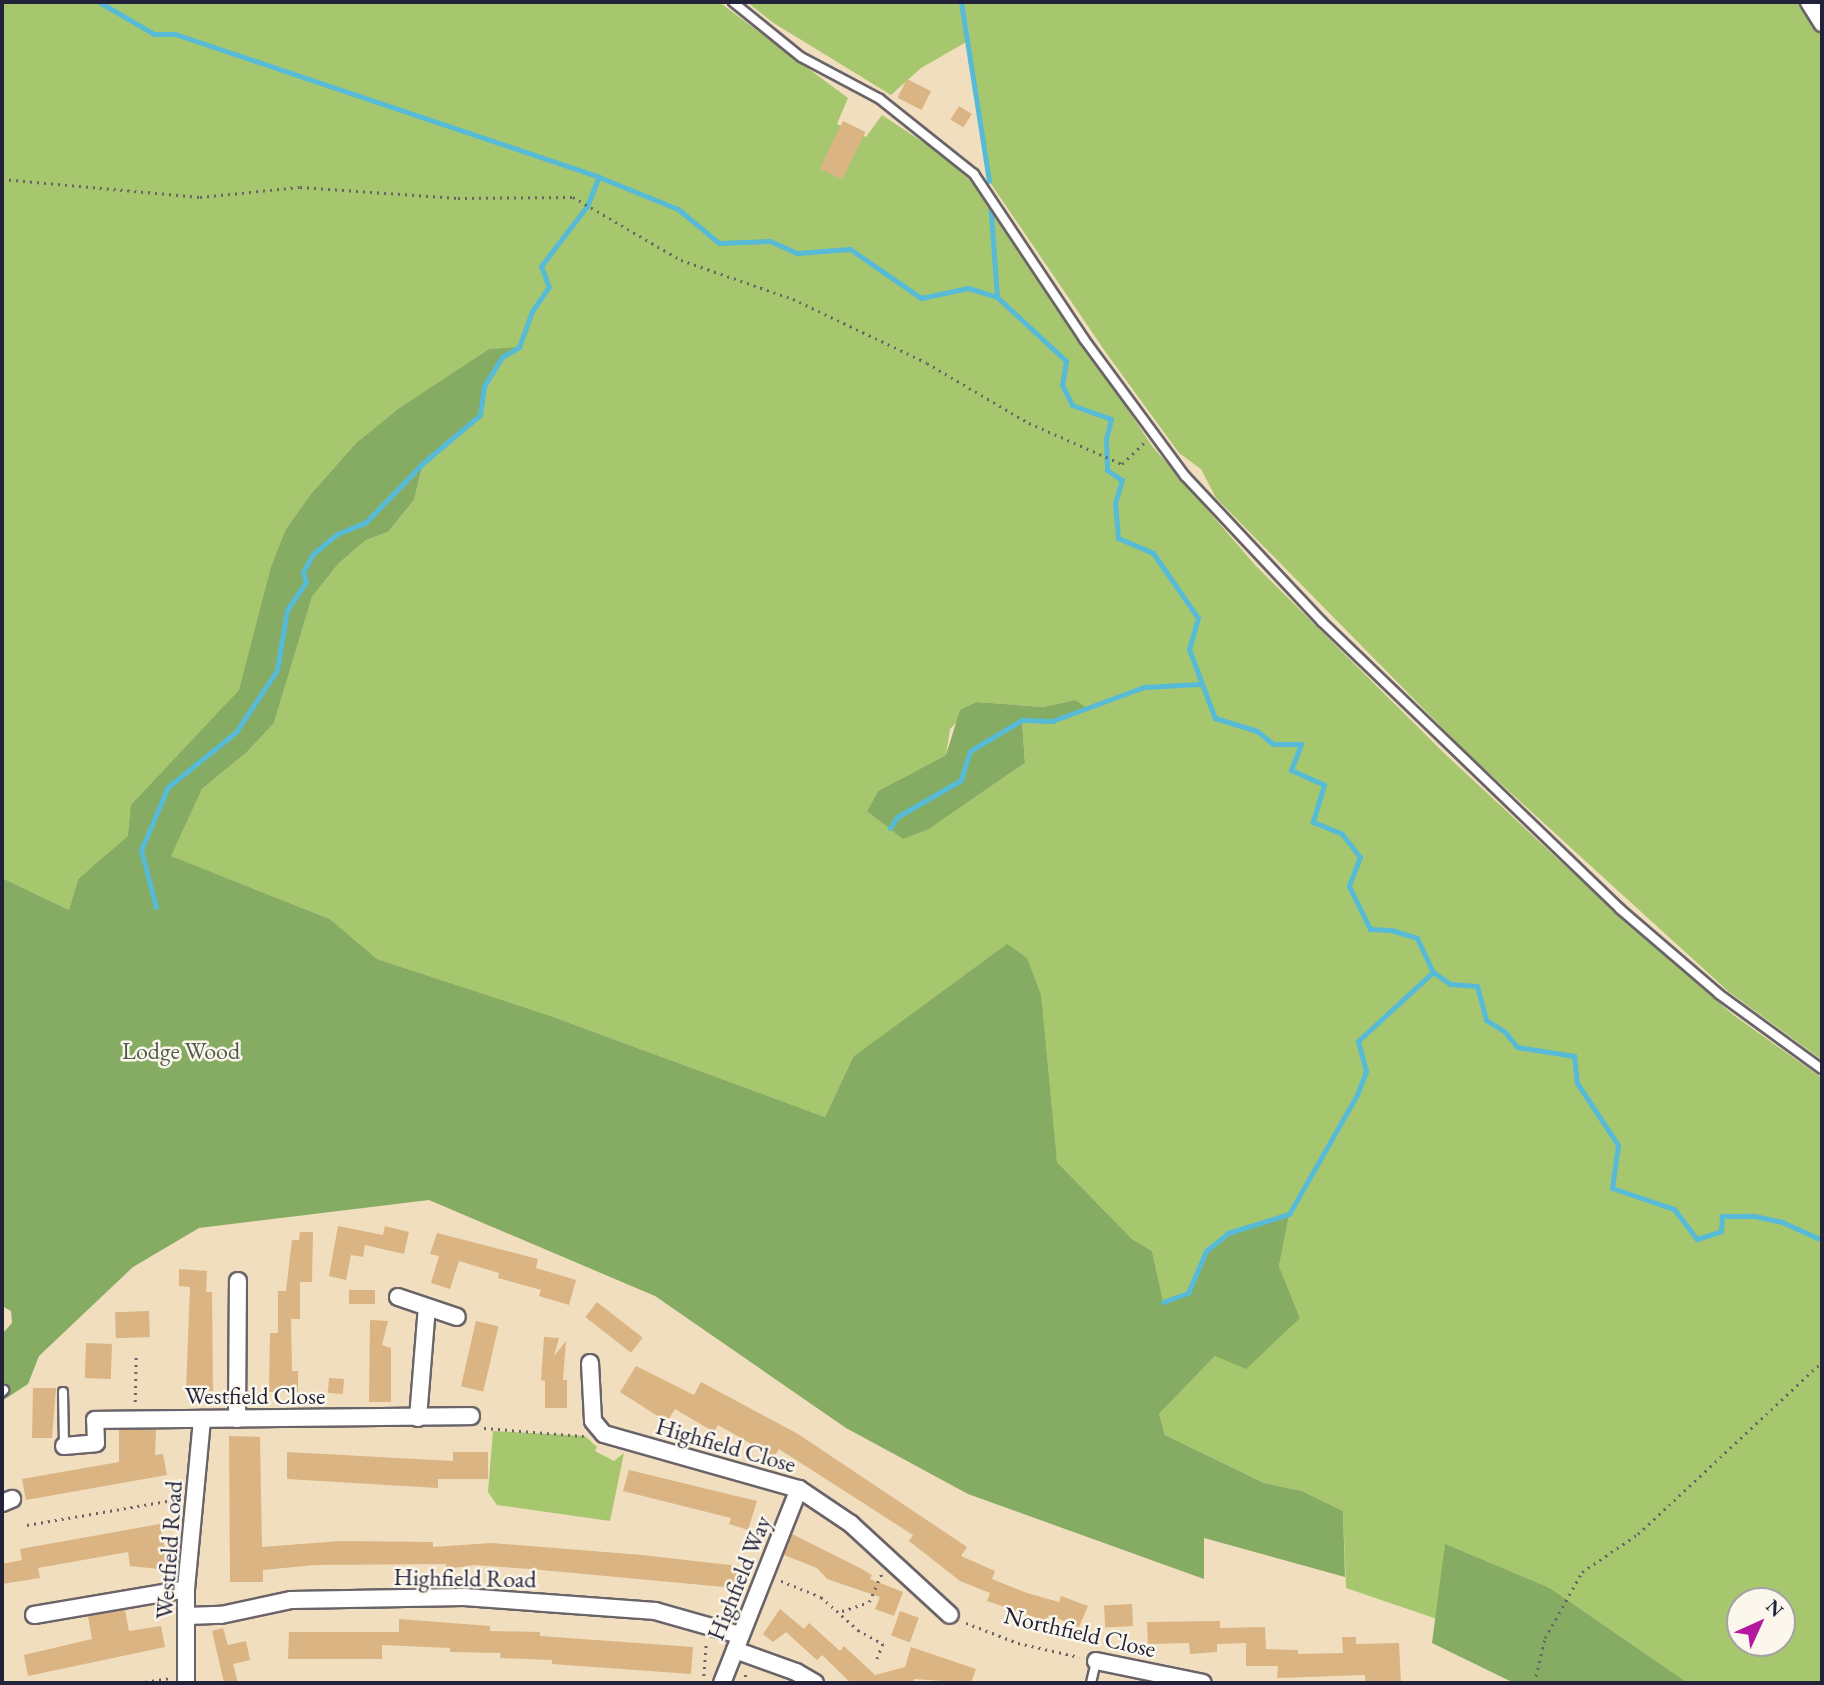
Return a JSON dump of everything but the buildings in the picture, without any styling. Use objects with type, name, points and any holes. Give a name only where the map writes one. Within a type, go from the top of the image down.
[{"type":"street","points":[[1809,2],[1822,23]]},
{"type":"street","points":[[237,1419],[238,1281]]},
{"type":"street","points":[[398,1297],[457,1317]]},
{"type":"street","points":[[418,1418],[427,1307]]},
{"type":"street","points":[[590,1363],[593,1421],[599,1430]]},
{"type":"street","name":"Westfield Close","points":[[64,1446],[96,1443],[95,1420],[471,1416]]},
{"type":"street","name":"Westfield Road","points":[[186,1679],[186,1589],[202,1419]]},
{"type":"street","name":"Highfield Close","points":[[599,1430],[610,1437],[799,1489],[851,1524],[950,1615]]},
{"type":"street","name":"Highfield Way","points":[[722,1683],[799,1489]]},
{"type":"street","points":[[34,1615],[186,1589]]},
{"type":"street","name":"Highfield Road","points":[[187,1616],[221,1615],[291,1600],[464,1597],[656,1611],[708,1626],[815,1683]]},
{"type":"street","name":"Northfield Close","points":[[1096,1661],[1203,1683]]},
{"type":"lane","points":[[733,2],[801,57],[880,99],[974,174],[1084,339],[1185,476],[1322,622],[1532,827],[1719,994],[1822,1069]]},
{"type":"lane","points":[[63,1392],[64,1446]]},
{"type":"lane","points":[[1091,1683],[1096,1661]]},
{"type":"path","points":[[2,179],[200,197],[300,187],[458,198],[573,197],[681,260],[793,299],[928,363],[1029,424],[1122,464],[1155,435]]},
{"type":"path","points":[[134,1420],[136,1353]]},
{"type":"path","points":[[1534,1683],[1545,1638],[1582,1572],[1638,1534],[1822,1362]]},
{"type":"path","points":[[471,1416],[486,1430],[585,1436],[599,1430]]},
{"type":"path","points":[[27,1525],[195,1496]]},
{"type":"path","points":[[842,1611],[869,1602],[889,1558]]},
{"type":"path","points":[[764,1576],[821,1597],[842,1611],[858,1630],[883,1644],[877,1660]]},
{"type":"path","name":"Northfield Close","points":[[950,1615],[982,1632],[1096,1661]]},
{"type":"path","points":[[703,1683],[708,1626]]},
{"type":"path","points":[[138,1683],[186,1679]]},
{"type":"green space","points":[[3,2],[719,2],[848,98],[837,124],[866,137],[882,115],[950,160],[990,201],[1152,446],[1256,566],[1444,753],[1588,887],[1732,1014],[1822,1078],[1822,1683],[1688,1683],[1550,1588],[1445,1545],[1437,1619],[1346,1588],[1343,1511],[1302,1491],[1264,1483],[1165,1435],[1159,1414],[1215,1356],[1300,1318],[1279,1266],[1288,1214],[1228,1233],[1206,1251],[1188,1293],[1163,1302],[1152,1251],[1132,1239],[1057,1162],[1050,1111],[853,1057],[825,1117],[548,1015],[377,959],[330,919],[170,856],[202,789],[247,752],[274,723],[312,597],[338,564],[366,540],[388,532],[414,500],[423,463],[480,415],[484,386],[502,357],[517,348],[489,349],[399,408],[356,443],[310,495],[286,529],[239,690],[193,741],[129,836],[78,879],[69,910],[2,878]],"holes":[[[1075,700],[1052,721],[1022,720],[1025,763],[929,829],[867,811],[878,791],[946,755],[950,729],[977,702],[1043,707]]]},
{"type":"green space","points":[[747,2],[1800,2],[1822,37],[1822,1060],[1729,992],[1467,753],[1216,498],[1201,469],[1179,453],[1107,354],[989,181],[968,41],[921,68],[891,95],[772,22]]},
{"type":"green space","name":"Lodge Wood","points":[[519,347],[502,357],[484,386],[480,415],[423,463],[414,500],[388,532],[366,540],[338,564],[312,597],[274,723],[247,752],[202,789],[171,856],[330,919],[377,959],[548,1015],[825,1117],[853,1057],[1007,944],[1027,958],[1041,995],[1057,1162],[1132,1239],[1152,1251],[1163,1301],[1188,1293],[1206,1251],[1228,1233],[1289,1214],[1279,1266],[1300,1318],[1246,1369],[1215,1356],[1159,1414],[1165,1435],[1264,1483],[1302,1491],[1343,1511],[1345,1577],[1204,1538],[1204,1579],[968,1494],[846,1428],[655,1296],[429,1200],[199,1228],[133,1267],[39,1356],[28,1384],[2,1401],[2,1334],[12,1323],[11,1311],[2,1306],[2,878],[69,910],[78,879],[128,836],[131,805],[239,690],[271,567],[286,529],[310,495],[356,443],[399,408],[489,349]]},
{"type":"green space","points":[[1075,700],[1088,709],[1052,721],[1022,720],[1025,763],[929,829],[903,839],[867,811],[878,791],[946,755],[960,710],[977,702],[1043,707]]},
{"type":"green space","points":[[493,1431],[585,1436],[597,1447],[595,1451],[614,1461],[624,1453],[610,1521],[497,1505],[488,1492]]},
{"type":"green space","points":[[1445,1544],[1550,1588],[1688,1683],[1514,1683],[1432,1643]]},
{"type":"waterway","points":[[99,2],[154,34],[175,34],[599,177],[678,209],[719,243],[770,241],[797,253],[850,249],[921,298],[968,288],[997,297],[1066,361],[1062,385],[1072,405],[1111,419],[1106,439],[1107,470],[1122,480],[1115,503],[1118,538],[1153,553],[1198,618],[1189,649],[1215,718],[1257,731],[1273,744],[1301,744],[1291,770],[1324,785],[1313,822],[1342,834],[1360,857],[1349,886],[1370,929],[1391,930],[1417,938],[1433,972],[1450,984],[1477,986],[1486,1020],[1505,1032],[1517,1047],[1574,1056],[1577,1083],[1618,1145],[1612,1188],[1674,1209],[1697,1239],[1721,1231],[1722,1216],[1754,1216],[1782,1222],[1822,1240]]},
{"type":"waterway","points":[[961,2],[989,181]]},
{"type":"waterway","points":[[156,907],[141,850],[168,787],[236,732],[277,670],[287,610],[306,582],[303,572],[313,554],[337,534],[366,522],[423,463],[480,415],[484,386],[502,357],[519,347],[532,311],[549,287],[541,266],[587,206],[599,177]]},
{"type":"waterway","points":[[990,201],[997,297]]},
{"type":"waterway","points":[[890,828],[897,817],[961,780],[970,751],[1022,720],[1052,721],[1144,687],[1200,684]]},
{"type":"waterway","points":[[1163,1302],[1188,1293],[1206,1251],[1228,1233],[1289,1214],[1357,1095],[1366,1071],[1358,1041],[1433,972]]}]
